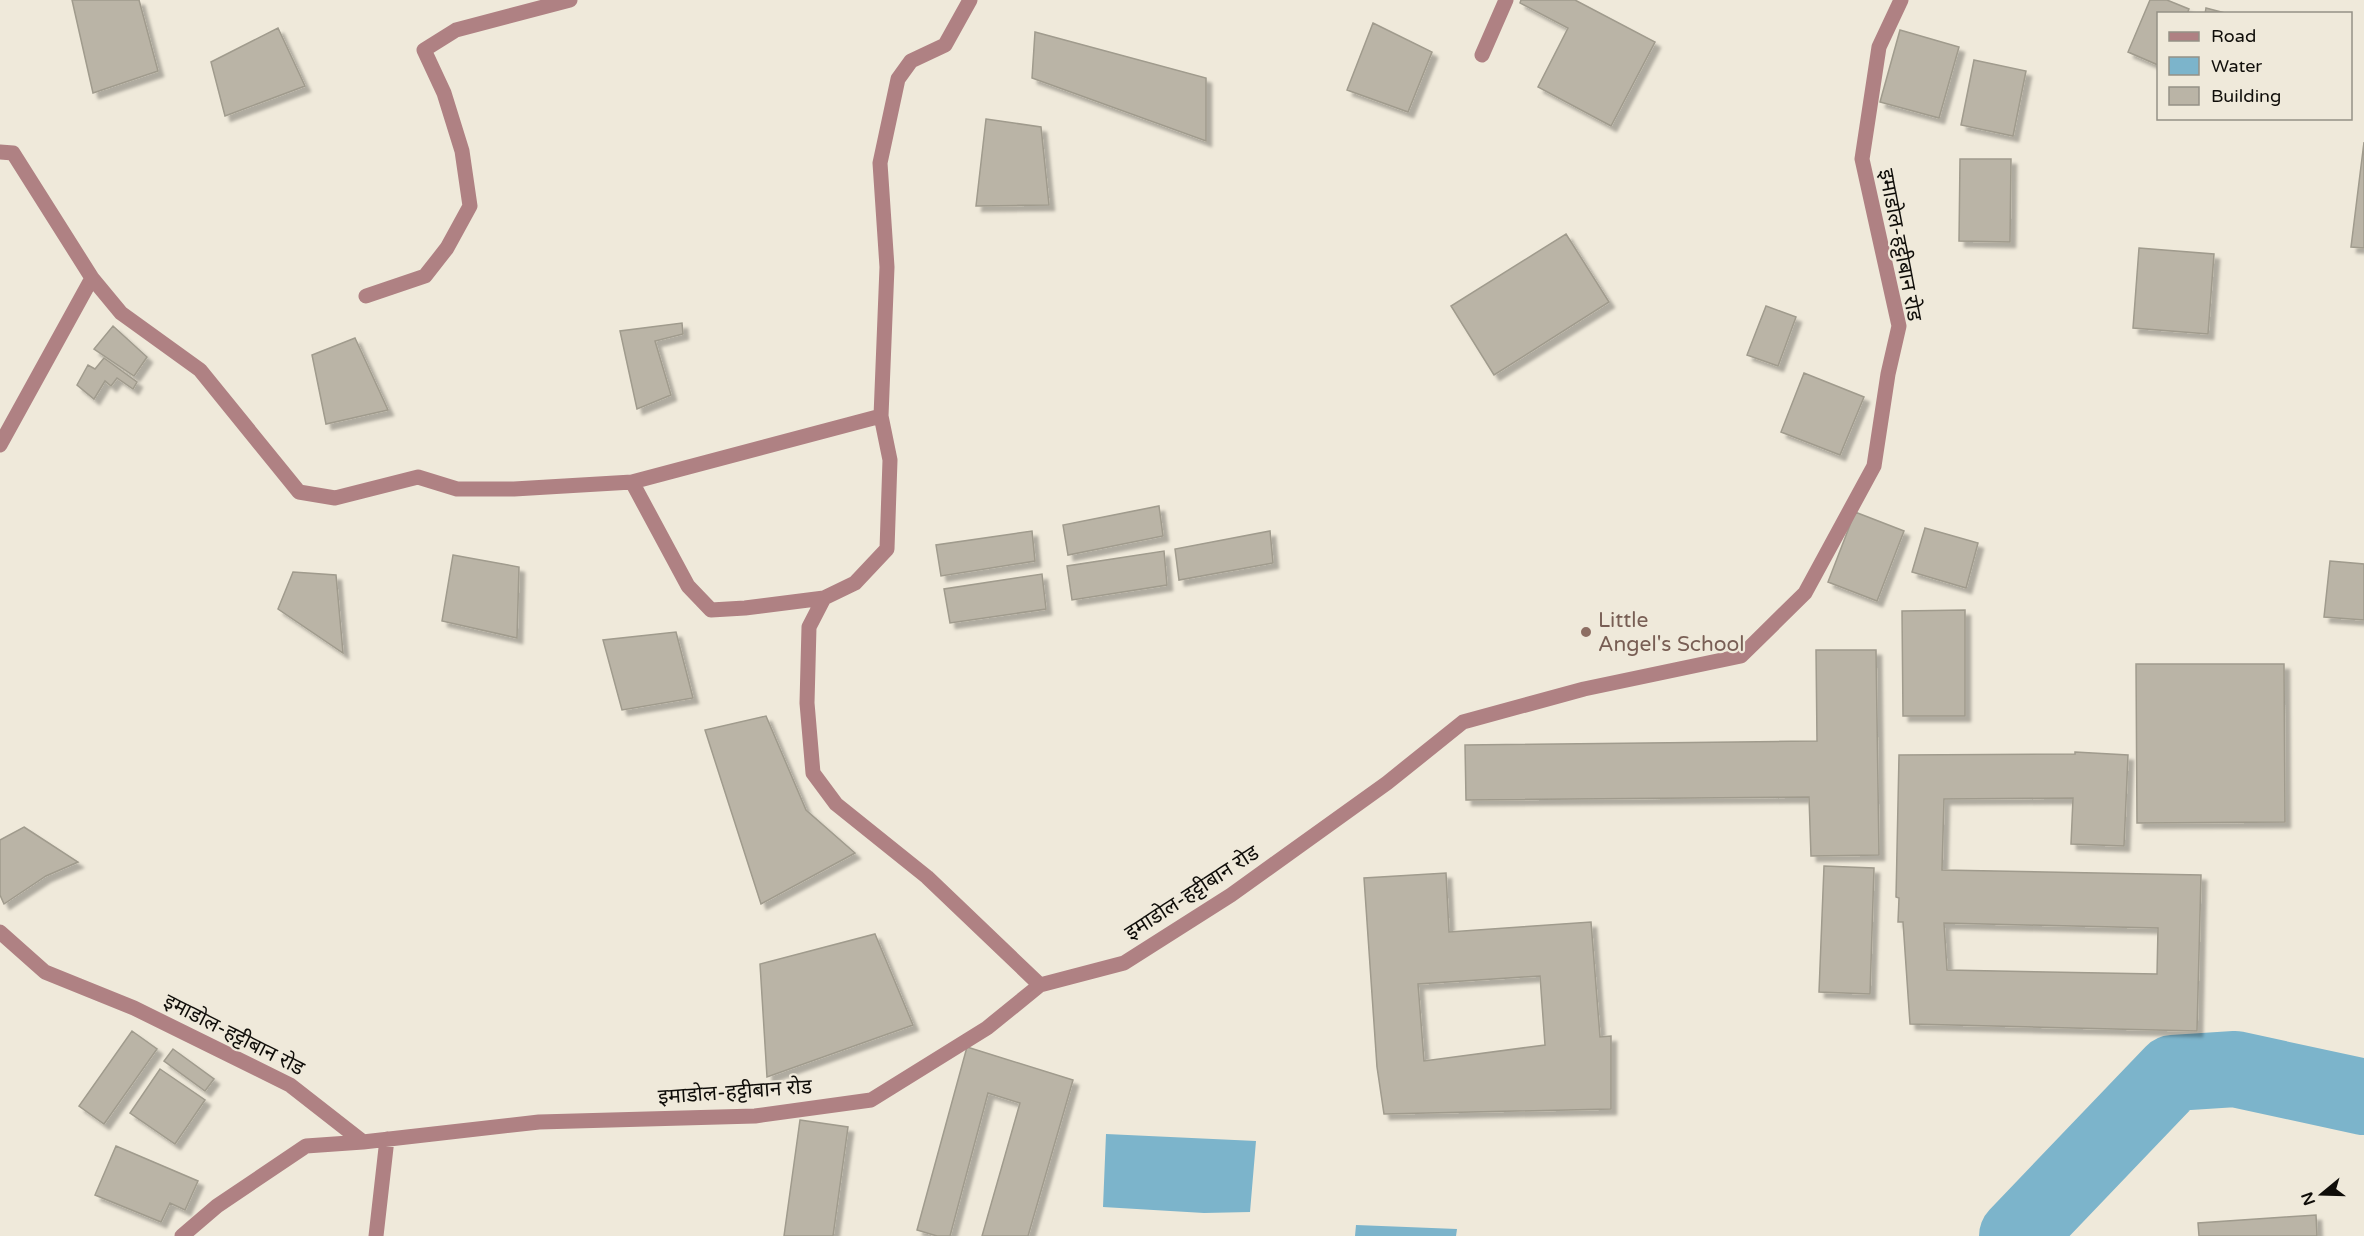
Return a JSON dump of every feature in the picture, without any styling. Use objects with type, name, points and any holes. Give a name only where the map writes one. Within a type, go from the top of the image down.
[{"type":"street","points":[[366,296],[425,276],[447,248],[470,206],[462,151],[444,93],[424,50],[456,30],[570,0]]},
{"type":"street","points":[[632,482],[688,586],[711,610],[824,598],[855,584],[887,549],[890,460],[880,416],[887,267],[880,163],[898,79],[911,61],[945,45],[970,0]]},
{"type":"street","points":[[1482,55],[1506,0]]},
{"type":"street","name":"इमाडोल-हट्टीबान रोड","points":[[0,932],[45,972],[134,1008],[290,1085],[363,1142],[539,1122],[755,1116],[871,1100],[987,1028],[1040,985],[1124,963],[1231,895],[1387,783],[1463,722],[1584,688],[1741,656],[1805,593],[1874,466],[1888,374],[1899,326],[1862,159],[1879,47],[1901,0]]},
{"type":"street","points":[[0,152],[13,153],[92,278],[121,313],[200,370],[299,492],[334,498],[418,477],[458,489],[514,489],[632,482],[880,416]]},
{"type":"street","points":[[0,445],[92,278]]},
{"type":"street","points":[[824,598],[808,627],[807,703],[813,773],[836,804],[927,877],[1040,985]]},
{"type":"street","points":[[376,1236],[387,1139]]},
{"type":"street","points":[[182,1236],[218,1206],[306,1146],[363,1142]]},
{"type":"water","points":[[1106,1134],[1256,1141],[1250,1212],[1204,1213],[1103,1207]]},
{"type":"water","points":[[1356,1225],[1457,1229],[1456,1236],[1355,1236]]},
{"type":"building","points":[[72,0],[139,0],[158,71],[93,93]]},
{"type":"building","points":[[1521,0],[1575,0],[1655,42],[1611,126],[1538,87],[1568,28],[1520,3]]},
{"type":"building","points":[[2150,0],[2167,0],[2189,9],[2188,12],[2157,12],[2157,65],[2128,52]]},
{"type":"building","points":[[2206,8],[2221,12],[2205,12]]},
{"type":"building","points":[[1373,23],[1432,52],[1408,112],[1347,90]]},
{"type":"building","points":[[278,28],[305,86],[225,116],[211,62]]},
{"type":"building","points":[[1900,30],[1959,47],[1939,118],[1880,102]]},
{"type":"building","points":[[1035,32],[1206,78],[1206,141],[1032,78]]},
{"type":"building","points":[[1974,60],[2026,71],[2013,136],[1961,125]]},
{"type":"building","points":[[986,119],[1041,127],[1049,205],[976,206]]},
{"type":"building","points":[[2364,142],[2364,248],[2351,247]]},
{"type":"building","points":[[1960,159],[2011,159],[2010,242],[1959,241]]},
{"type":"building","points":[[1566,234],[1609,302],[1494,375],[1451,306]]},
{"type":"building","points":[[2139,248],[2214,254],[2208,334],[2133,328]]},
{"type":"building","points":[[1766,306],[1796,317],[1778,366],[1747,355]]},
{"type":"building","points":[[682,323],[683,334],[655,341],[671,395],[637,409],[620,331]]},
{"type":"building","points":[[113,326],[147,357],[134,376],[94,349]]},
{"type":"building","points":[[355,338],[388,410],[326,424],[312,355]]},
{"type":"building","points":[[104,358],[137,382],[133,389],[117,378],[111,386],[105,381],[94,399],[77,385],[88,365],[95,369]]},
{"type":"building","points":[[1804,373],[1864,397],[1840,455],[1781,432]]},
{"type":"building","points":[[1159,506],[1163,536],[1068,555],[1063,525]]},
{"type":"building","points":[[1855,512],[1904,531],[1877,601],[1828,582]]},
{"type":"building","points":[[1925,528],[1978,543],[1966,588],[1912,572]]},
{"type":"building","points":[[1032,531],[1035,561],[941,576],[936,545]]},
{"type":"building","points":[[1270,531],[1273,563],[1179,580],[1175,549]]},
{"type":"building","points":[[1164,551],[1167,585],[1072,600],[1067,566]]},
{"type":"building","points":[[453,555],[519,567],[517,638],[442,621]]},
{"type":"building","points":[[2330,561],[2364,564],[2364,620],[2324,617]]},
{"type":"building","points":[[293,572],[336,575],[343,653],[278,609]]},
{"type":"building","points":[[1042,574],[1046,609],[950,623],[944,589]]},
{"type":"building","points":[[1965,610],[1965,716],[1903,716],[1902,611]]},
{"type":"building","points":[[676,632],[693,698],[622,710],[603,640]]},
{"type":"building","points":[[1816,650],[1876,650],[1879,855],[1811,856],[1809,797],[1466,800],[1465,745],[1817,741]]},
{"type":"building","points":[[2136,664],[2284,664],[2285,822],[2137,823]]},
{"type":"building","points":[[766,716],[806,810],[855,853],[761,904],[705,730]]},
{"type":"building","points":[[2075,752],[2128,755],[2124,846],[2071,844],[2073,798],[1944,799],[1942,870],[2201,875],[2197,1031],[1910,1024],[1903,922],[1898,922],[1899,898],[1896,897],[1899,755],[2075,754]],"holes":[[[1944,923],[2158,928],[2157,974],[1947,970]]]},
{"type":"building","points":[[24,827],[78,862],[46,876],[4,904],[0,895],[0,840]]},
{"type":"building","points":[[1824,866],[1874,868],[1870,994],[1819,992]]},
{"type":"building","points":[[1446,873],[1449,932],[1591,922],[1600,1037],[1611,1036],[1611,1109],[1384,1114],[1377,1067],[1364,878]],"holes":[[[1540,976],[1545,1045],[1424,1061],[1418,984]]]},
{"type":"building","points":[[875,934],[913,1025],[767,1077],[760,964]]},
{"type":"building","points":[[132,1031],[157,1049],[104,1124],[79,1106]]},
{"type":"building","points":[[967,1047],[1073,1080],[1028,1236],[982,1236],[1020,1103],[988,1093],[950,1236],[937,1236],[917,1230]]},
{"type":"building","points":[[173,1049],[214,1079],[205,1091],[164,1061]]},
{"type":"building","points":[[160,1069],[205,1100],[175,1144],[130,1113]]},
{"type":"building","points":[[800,1120],[848,1127],[833,1236],[784,1236]]},
{"type":"building","points":[[116,1146],[198,1181],[185,1210],[170,1203],[161,1222],[95,1195]]},
{"type":"building","points":[[2316,1215],[2317,1236],[2199,1236],[2198,1223]]},
{"type":"waterway","points":[[2017,1236],[2173,1073],[2235,1069],[2364,1097]]},
{"type":"place","name":"Little Angel's School","points":[[1586,632]]}]
